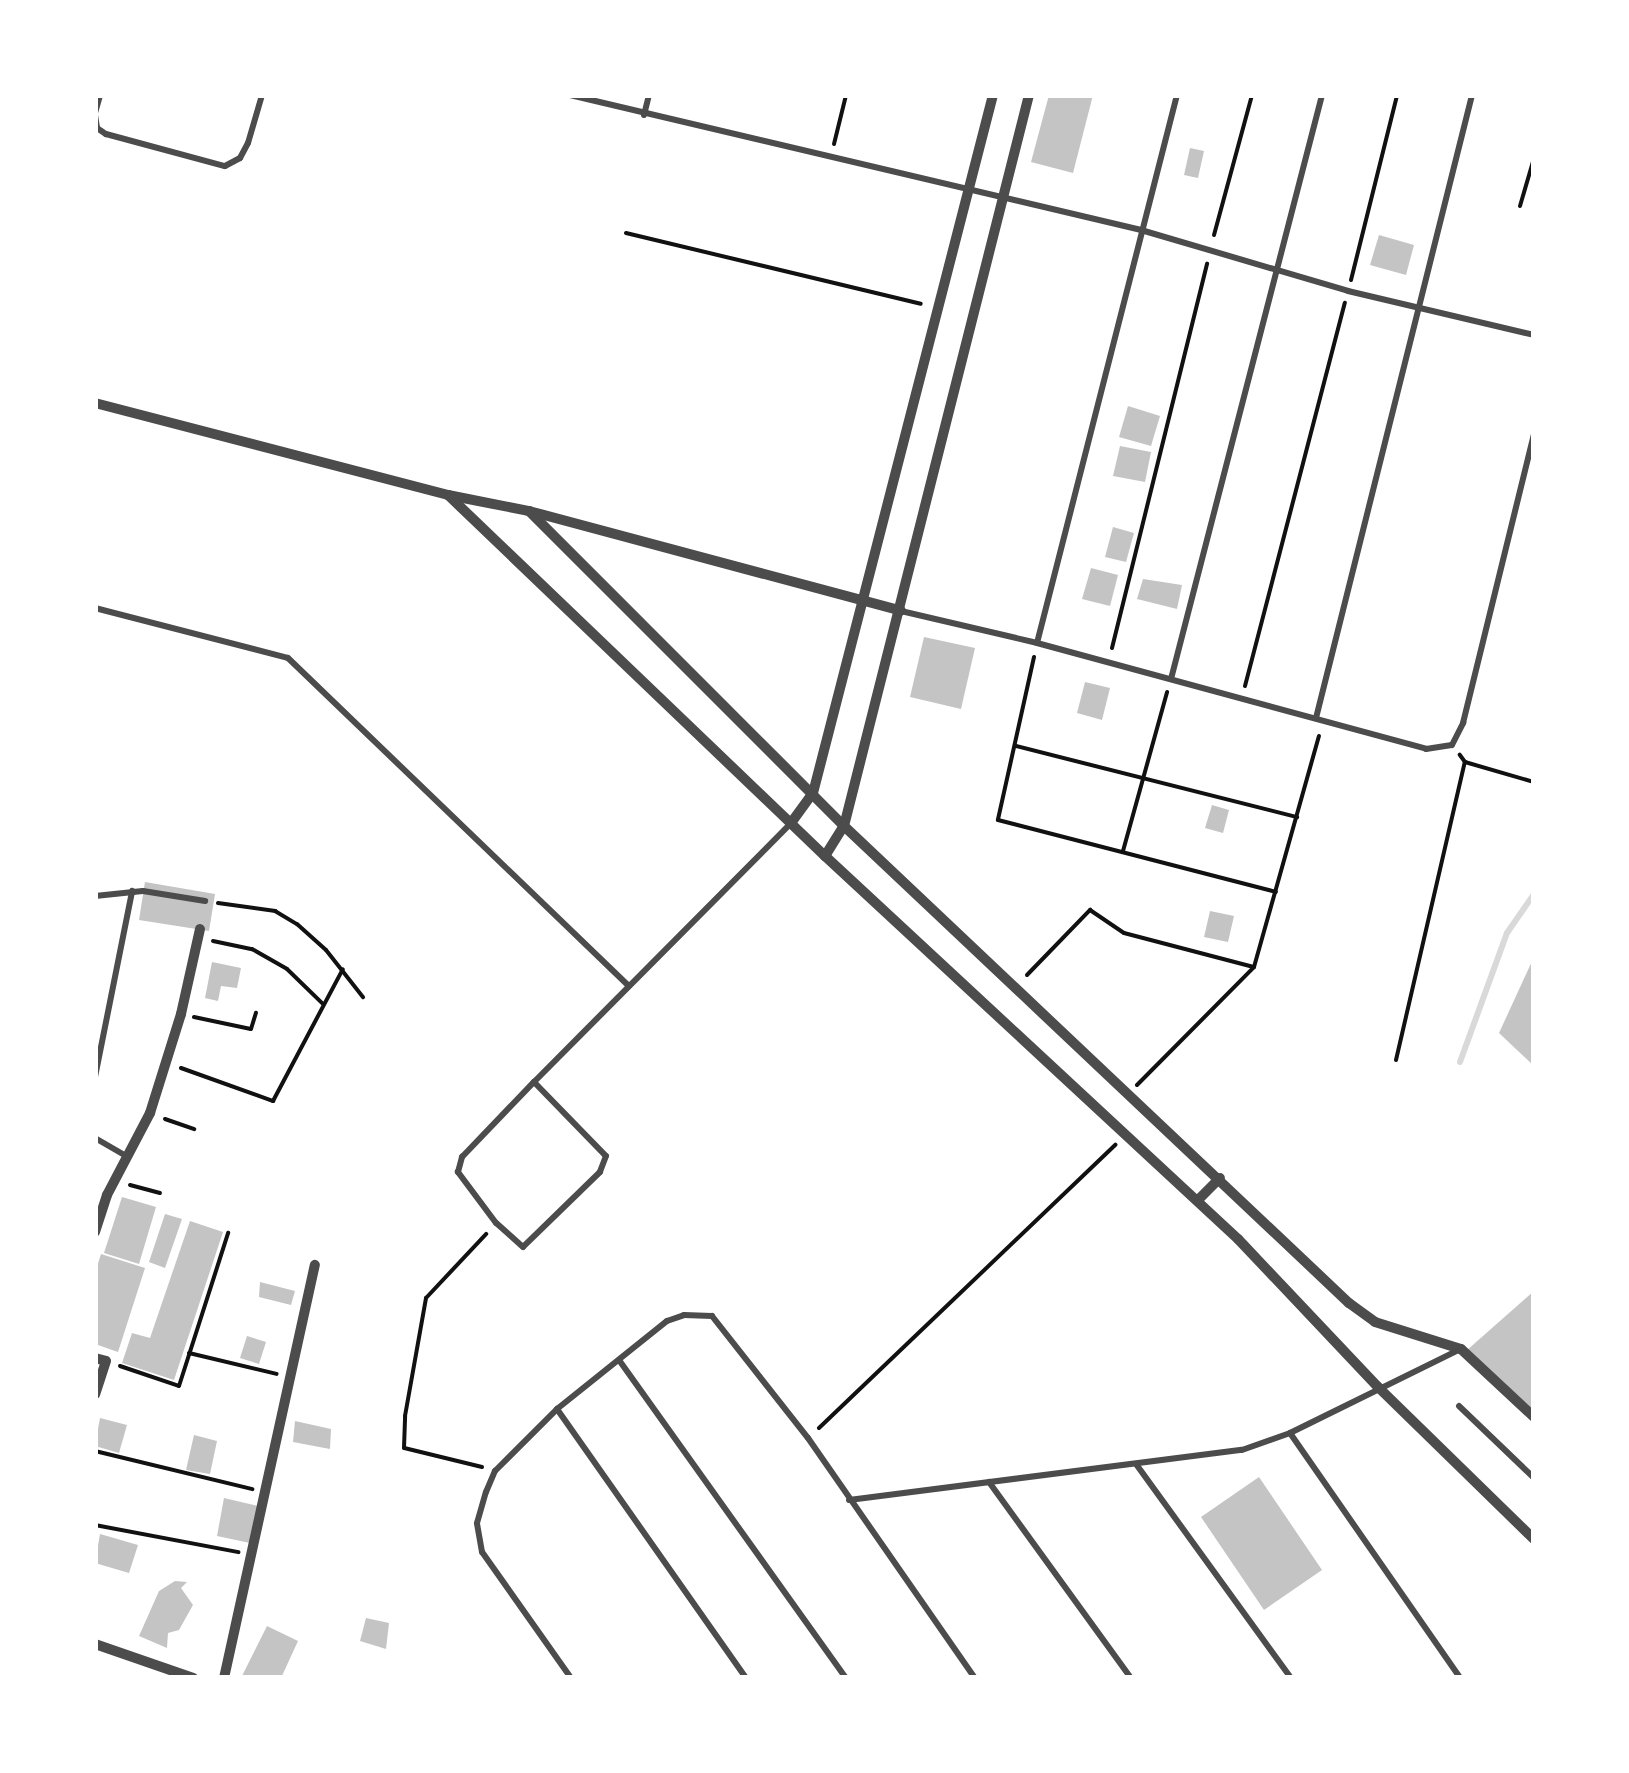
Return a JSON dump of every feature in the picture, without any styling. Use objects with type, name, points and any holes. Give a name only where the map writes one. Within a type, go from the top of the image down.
[{"type":"street","points":[[791,824],[812,794],[965,188],[993,95]]},
{"type":"street","points":[[825,856],[844,826],[1029,95]]},
{"type":"street","points":[[95,403],[448,495],[529,511],[901,611]]},
{"type":"street","points":[[448,495],[825,856],[1198,1200],[1378,1387],[1534,1539]]},
{"type":"street","points":[[529,511],[844,826],[1375,1322],[1461,1350],[1534,1417]]},
{"type":"street","points":[[95,1232],[114,1181],[150,1113],[181,1014],[199,934]]},
{"type":"street","points":[[1198,1200],[1220,1178]]},
{"type":"street","points":[[224,1678],[315,1266]]},
{"type":"street","points":[[95,1394],[100,1360]]},
{"type":"street","points":[[95,1644],[193,1678]]},
{"type":"lane","points":[[100,95],[95,114],[97,128],[106,134],[225,166],[240,158],[262,95]]},
{"type":"lane","points":[[570,95],[1140,230],[1348,290],[1534,335]]},
{"type":"lane","points":[[644,115],[649,95]]},
{"type":"lane","points":[[1037,643],[1177,95]]},
{"type":"lane","points":[[1170,680],[1322,95]]},
{"type":"lane","points":[[1316,718],[1472,95]]},
{"type":"lane","points":[[901,611],[1037,643],[1426,750],[1452,745],[1463,723],[1534,434]]},
{"type":"lane","points":[[95,608],[288,658],[629,986]]},
{"type":"lane","points":[[534,1082],[606,1156],[600,1172],[523,1247],[496,1223],[464,1184],[458,1172],[462,1157],[534,1082],[791,824]]},
{"type":"lane","points":[[95,1076],[132,891]]},
{"type":"lane","points":[[95,896],[132,891],[209,902]]},
{"type":"lane","points":[[95,1138],[129,1158]]},
{"type":"lane","points":[[571,1678],[482,1552],[478,1523],[495,1471],[557,1409],[668,1320],[684,1315],[712,1316],[808,1438],[975,1678]]},
{"type":"lane","points":[[849,1500],[1242,1450],[1290,1434],[1378,1387],[1461,1350]]},
{"type":"lane","points":[[619,1360],[846,1678]]},
{"type":"lane","points":[[1460,1406],[1534,1478]]},
{"type":"lane","points":[[557,1409],[746,1678]]},
{"type":"lane","points":[[1290,1434],[1460,1678]]},
{"type":"lane","points":[[1136,1463],[1290,1678]]},
{"type":"lane","points":[[989,1482],[1131,1678]]},
{"type":"path","points":[[830,158],[846,95]]},
{"type":"path","points":[[1108,662],[1252,95]]},
{"type":"path","points":[[1242,699],[1397,95]]},
{"type":"path","points":[[1520,206],[1534,158]]},
{"type":"path","points":[[626,233],[936,308]]},
{"type":"path","points":[[1037,643],[998,820],[1276,892]]},
{"type":"path","points":[[1123,851],[1170,680]]},
{"type":"path","points":[[1130,1092],[1254,967],[1320,734],[1316,718]]},
{"type":"path","points":[[1015,745],[1297,816]]},
{"type":"path","points":[[1452,745],[1465,762],[1534,782]]},
{"type":"path","points":[[1396,1060],[1465,762]]},
{"type":"path","points":[[209,902],[275,911],[296,924],[344,969],[363,997]]},
{"type":"path","points":[[1017,985],[1090,910],[1124,933],[1254,967]]},
{"type":"path","points":[[199,934],[252,949],[287,969],[322,1003]]},
{"type":"path","points":[[167,1063],[273,1101],[322,1003],[344,969]]},
{"type":"path","points":[[181,1014],[251,1029],[256,1013]]},
{"type":"path","points":[[150,1113],[194,1128]]},
{"type":"path","points":[[808,1438],[1126,1134]]},
{"type":"path","points":[[114,1181],[160,1193]]},
{"type":"path","points":[[495,1471],[404,1448],[404,1416],[426,1298],[496,1223]]},
{"type":"path","points":[[100,1360],[179,1386],[228,1234]]},
{"type":"path","points":[[189,1354],[291,1377]]},
{"type":"path","points":[[95,1450],[267,1492]]},
{"type":"path","points":[[95,1525],[252,1556]]},
{"type":"building","points":[[1049,95],[1093,95],[1073,173],[1031,162]]},
{"type":"building","points":[[1190,148],[1204,151],[1198,178],[1184,175]]},
{"type":"building","points":[[1379,235],[1414,245],[1406,275],[1370,265]]},
{"type":"building","points":[[1128,406],[1160,416],[1151,446],[1119,437]]},
{"type":"building","points":[[1120,446],[1151,452],[1145,482],[1113,476]]},
{"type":"building","points":[[1113,527],[1134,533],[1126,562],[1105,557]]},
{"type":"building","points":[[1091,568],[1118,575],[1110,606],[1082,599]]},
{"type":"building","points":[[1143,579],[1182,585],[1177,609],[1137,599]]},
{"type":"building","points":[[924,637],[975,648],[961,709],[910,697]]},
{"type":"building","points":[[1085,682],[1110,688],[1102,720],[1077,713]]},
{"type":"building","points":[[1212,805],[1229,810],[1223,833],[1205,828]]},
{"type":"building","points":[[145,882],[215,894],[209,931],[139,920]]},
{"type":"building","points":[[1210,911],[1234,916],[1228,942],[1204,937]]},
{"type":"building","points":[[1534,957],[1534,1066],[1499,1033]]},
{"type":"building","points":[[212,962],[241,968],[237,988],[221,986],[218,1001],[205,998]]},
{"type":"building","points":[[122,1197],[156,1207],[139,1264],[104,1253]]},
{"type":"building","points":[[165,1214],[182,1219],[165,1268],[149,1262]]},
{"type":"building","points":[[190,1221],[223,1232],[174,1380],[122,1363],[132,1333],[150,1338]]},
{"type":"building","points":[[101,1254],[145,1268],[118,1352],[95,1344],[95,1273]]},
{"type":"building","points":[[260,1282],[295,1291],[291,1305],[259,1297]]},
{"type":"building","points":[[1534,1291],[1534,1411],[1466,1351]]},
{"type":"building","points":[[247,1336],[266,1342],[259,1364],[240,1358]]},
{"type":"building","points":[[100,1418],[127,1425],[119,1453],[95,1446]]},
{"type":"building","points":[[295,1421],[331,1429],[330,1449],[293,1442]]},
{"type":"building","points":[[194,1435],[217,1441],[210,1474],[186,1470]]},
{"type":"building","points":[[1259,1477],[1322,1570],[1264,1610],[1201,1517]]},
{"type":"building","points":[[224,1498],[258,1506],[250,1543],[217,1536]]},
{"type":"building","points":[[100,1534],[138,1545],[129,1573],[95,1563]]},
{"type":"building","points":[[175,1581],[187,1582],[181,1588],[193,1605],[179,1630],[168,1633],[167,1648],[139,1636],[159,1591]]},
{"type":"building","points":[[366,1618],[389,1623],[386,1649],[360,1641]]},
{"type":"building","points":[[267,1626],[298,1641],[281,1678],[241,1678]]},
{"type":"waterway","points":[[1460,1062],[1507,933],[1534,894]]}]
